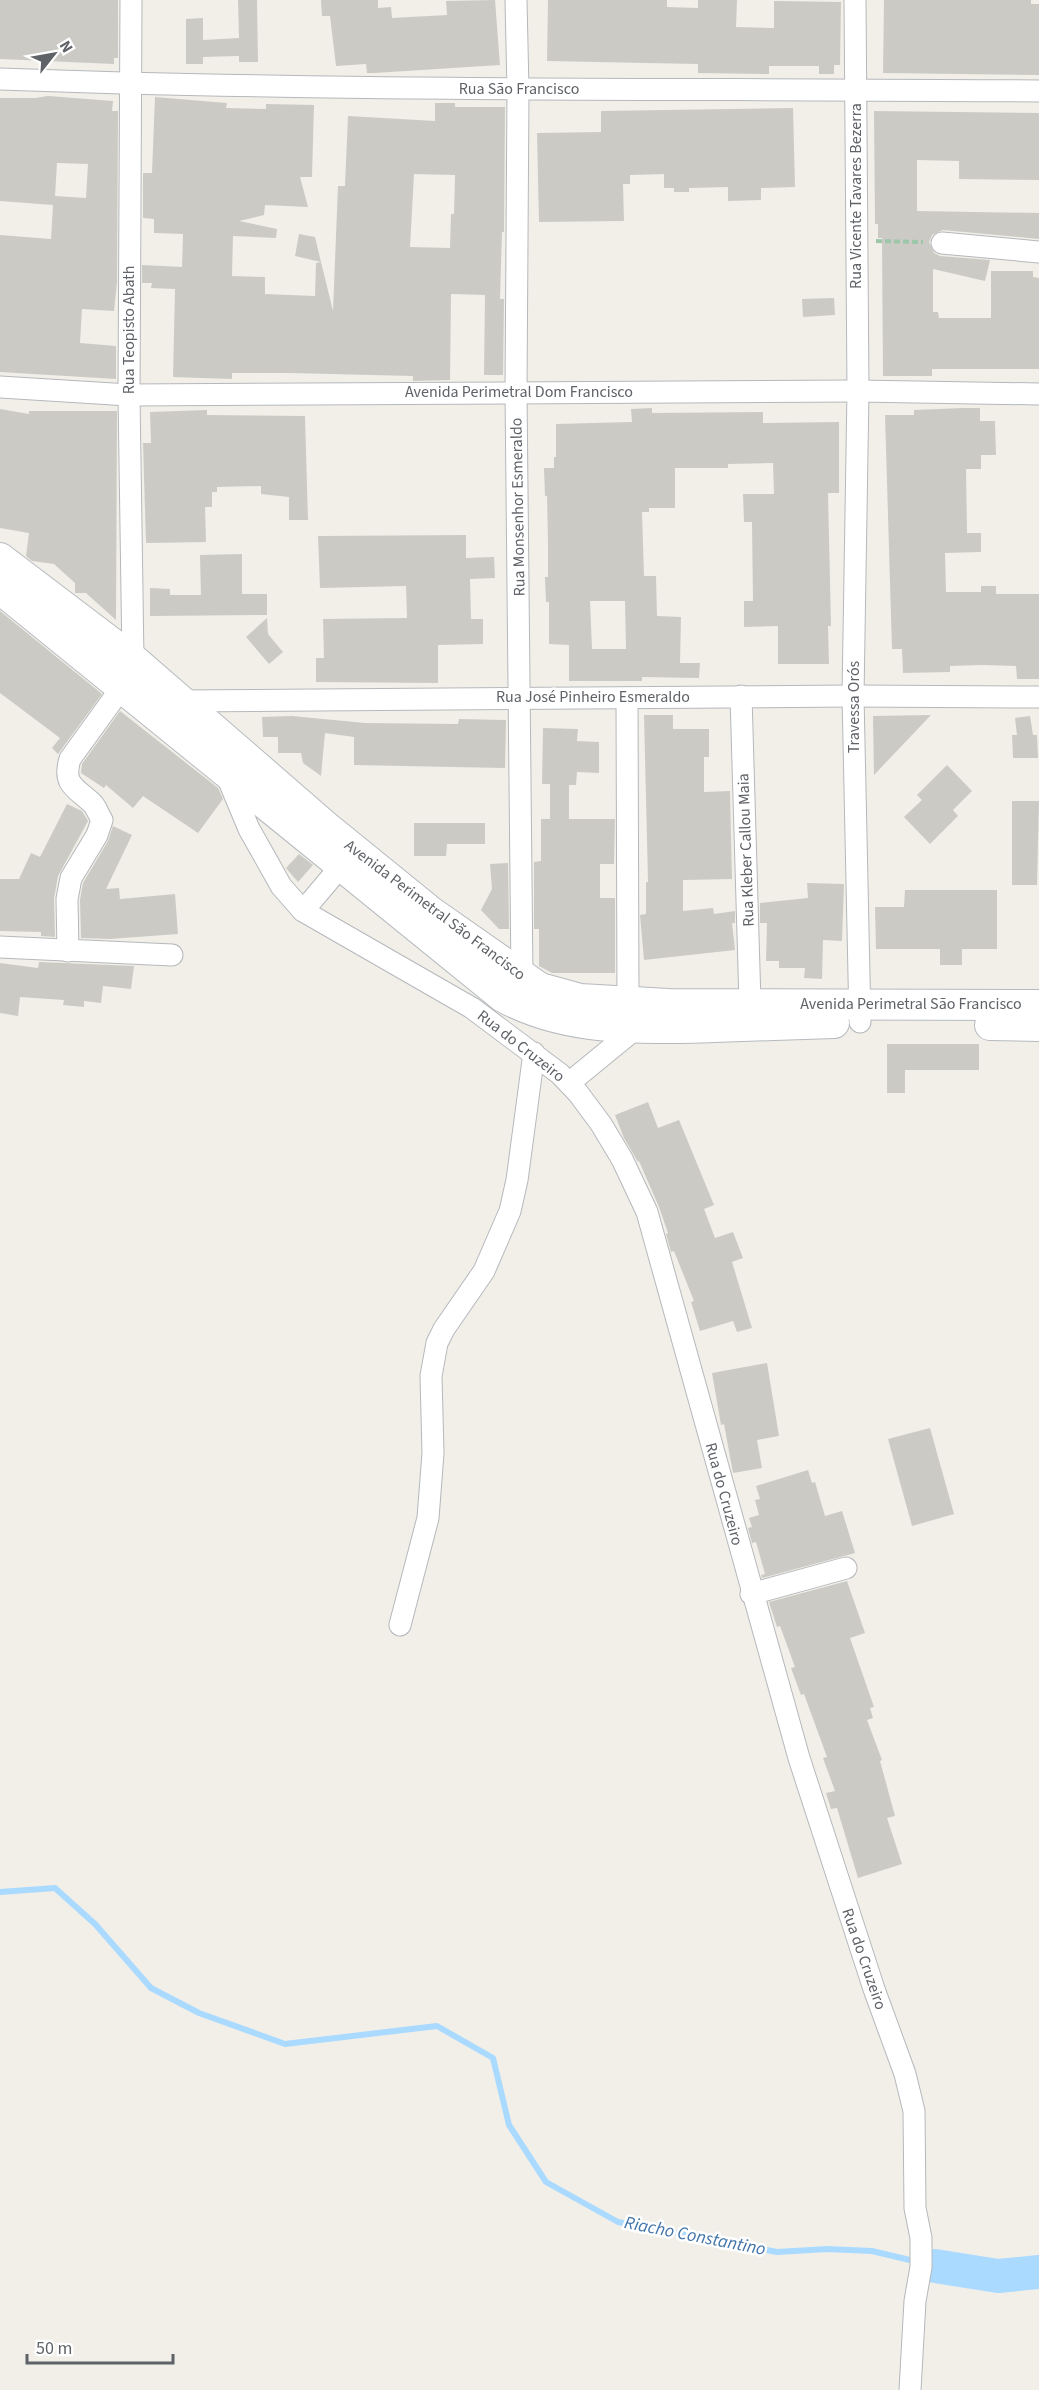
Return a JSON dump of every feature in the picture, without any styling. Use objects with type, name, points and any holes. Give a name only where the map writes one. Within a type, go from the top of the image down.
[{"type":"main road","name":"Avenida Perimetral São Francisco","points":[[0,558],[133,659],[329,829],[421,903],[522,978],[540,988],[631,1015],[668,1004],[750,1003],[1039,1026]]},
{"type":"main road","name":"Avenida Perimetral São Francisco","points":[[0,589],[502,997],[521,1007],[555,1019],[631,1015],[860,1013],[1039,1005]]},
{"type":"street","name":"Rua Teopisto Abath","points":[[131,0],[129,394],[133,659]]},
{"type":"street","name":"Rua Monsenhor Esmeraldo","points":[[516,0],[518,90],[516,392],[522,978]]},
{"type":"street","name":"Rua Vicente Tavares Bezerra","points":[[855,0],[858,391]]},
{"type":"street","name":"Rua São Francisco","points":[[0,79],[131,84],[518,90],[1039,91]]},
{"type":"street","points":[[942,243],[1039,252]]},
{"type":"street","name":"Avenida Perimetral Dom Francisco","points":[[0,387],[129,394],[858,391],[1039,393]]},
{"type":"street","name":"Travessa Orós","points":[[858,391],[853,696],[860,1013]]},
{"type":"street","points":[[68,951],[67,898],[71,878],[97,835],[102,820],[93,804],[73,789],[68,777],[68,767],[70,759],[122,687]]},
{"type":"street","name":"Rua José Pinheiro Esmeraldo","points":[[149,709],[179,700],[741,696],[1039,697]]},
{"type":"street","name":"Rua Kleber Callou Maia","points":[[741,696],[750,1003]]},
{"type":"street","points":[[569,1083],[631,1015],[627,698]]},
{"type":"street","name":"Rua do Cruzeiro","points":[[223,768],[249,829],[281,886],[303,911],[463,1003],[534,1053],[569,1083],[601,1124],[622,1159],[647,1212],[799,1758],[870,1978],[905,2074],[914,2111],[915,2208],[921,2238],[921,2267],[915,2301],[910,2390]]},
{"type":"street","points":[[303,911],[341,866]]},
{"type":"street","points":[[0,947],[172,955]]},
{"type":"street","points":[[400,1625],[428,1518],[433,1453],[432,1376],[437,1343],[484,1271],[510,1211],[517,1180],[534,1053]]},
{"type":"street","points":[[752,1594],[846,1568]]},
{"type":"path","points":[[856,240],[942,243]]},
{"type":"building","points":[[0,0],[118,0],[118,58],[114,58],[114,64],[0,59]]},
{"type":"building","points":[[238,0],[257,0],[258,62],[239,62],[239,56],[203,57],[203,64],[186,64],[186,19],[203,18],[203,40],[239,38]]},
{"type":"building","points":[[321,0],[378,0],[378,8],[391,7],[392,18],[447,15],[446,1],[495,0],[500,65],[374,73],[367,73],[366,64],[336,66],[330,16],[322,16]]},
{"type":"building","points":[[548,0],[667,0],[667,7],[698,8],[698,0],[737,0],[736,27],[774,28],[774,1],[841,2],[840,65],[834,65],[834,74],[819,74],[819,66],[769,66],[769,74],[698,73],[698,64],[547,61]]},
{"type":"building","points":[[884,0],[1031,0],[1031,4],[1039,4],[1039,75],[883,73]]},
{"type":"building","points":[[48,96],[113,101],[112,111],[118,111],[117,282],[114,311],[82,309],[80,343],[116,346],[116,379],[0,372],[0,235],[51,239],[53,205],[0,201],[0,98]],"holes":[[[57,163],[88,164],[86,198],[55,196]]]},
{"type":"building","points":[[155,97],[227,103],[226,108],[266,109],[266,104],[314,105],[312,177],[300,177],[308,207],[265,205],[264,215],[239,221],[277,229],[276,238],[233,236],[232,276],[265,277],[265,294],[315,296],[316,263],[321,262],[333,311],[338,186],[345,186],[348,116],[435,121],[435,103],[455,103],[455,107],[505,107],[504,232],[502,232],[500,299],[504,299],[503,375],[484,375],[485,295],[451,294],[450,380],[413,381],[413,376],[290,373],[232,373],[232,379],[173,377],[175,289],[151,288],[152,283],[142,283],[142,265],[182,267],[183,234],[154,233],[154,219],[143,218],[143,173],[152,173]],"holes":[[[414,174],[455,175],[450,248],[410,247]]]},
{"type":"building","points":[[793,108],[795,187],[761,188],[761,200],[728,201],[728,187],[689,188],[689,192],[674,192],[674,188],[664,188],[664,174],[630,175],[630,184],[623,184],[624,221],[539,222],[537,133],[601,132],[601,111]]},
{"type":"building","points":[[874,111],[1039,113],[1039,180],[959,179],[959,161],[917,160],[917,211],[1039,213],[1039,239],[943,230],[932,235],[929,242],[934,253],[940,256],[990,260],[985,281],[933,269],[933,312],[938,312],[939,318],[991,318],[991,271],[1033,271],[1033,277],[1039,278],[1039,369],[932,369],[932,376],[883,376],[882,238],[878,238],[878,224],[875,224]]},
{"type":"building","points":[[299,234],[315,237],[321,262],[295,256]]},
{"type":"building","points":[[834,298],[835,315],[803,317],[802,299]]},
{"type":"building","points":[[652,408],[652,413],[763,412],[763,423],[839,422],[839,493],[828,493],[831,626],[828,626],[829,664],[778,664],[778,626],[744,627],[744,601],[753,601],[752,522],[744,522],[743,494],[774,494],[773,463],[728,464],[728,468],[675,468],[675,508],[649,508],[649,512],[642,512],[644,576],[656,576],[657,616],[681,617],[680,663],[700,663],[699,678],[642,677],[642,681],[569,681],[569,645],[549,644],[549,602],[546,602],[545,577],[548,577],[547,496],[545,496],[544,468],[554,468],[556,424],[632,422],[631,409]],"holes":[[[590,601],[625,601],[626,649],[592,649]]]},
{"type":"building","points":[[980,408],[980,421],[995,421],[996,455],[981,455],[981,469],[966,469],[967,533],[981,533],[981,552],[945,553],[946,592],[981,592],[981,586],[996,586],[996,594],[1039,594],[1039,679],[1017,679],[1016,666],[950,666],[950,672],[903,673],[902,649],[892,649],[885,415],[914,415],[914,410]]},
{"type":"building","points":[[0,409],[29,414],[29,411],[117,411],[116,620],[86,593],[75,593],[75,583],[54,564],[32,561],[26,556],[29,533],[0,528]]},
{"type":"building","points":[[207,410],[207,415],[305,416],[308,520],[289,520],[289,497],[261,494],[261,486],[217,487],[217,492],[212,492],[212,507],[205,507],[206,542],[146,543],[143,443],[151,443],[150,412]]},
{"type":"building","points":[[466,535],[466,558],[494,557],[495,578],[470,579],[471,619],[483,619],[483,644],[438,645],[438,683],[316,682],[316,658],[324,658],[323,619],[407,618],[406,586],[320,588],[318,536]]},
{"type":"building","points":[[242,554],[242,594],[267,594],[267,615],[150,616],[150,588],[170,589],[170,595],[201,595],[200,555]]},
{"type":"building","points":[[0,611],[102,694],[58,754],[52,748],[60,738],[0,693]]},
{"type":"building","points":[[267,618],[268,634],[283,652],[269,664],[246,637]]},
{"type":"building","points":[[120,711],[218,788],[223,799],[198,833],[143,796],[133,808],[106,785],[104,788],[81,773],[82,764]]},
{"type":"building","points":[[644,715],[673,715],[673,729],[709,729],[709,757],[704,757],[704,792],[730,791],[732,879],[683,880],[683,911],[713,908],[714,914],[735,911],[735,923],[732,923],[735,950],[644,960],[640,915],[646,914],[646,882],[648,882]]},
{"type":"building","points":[[931,715],[874,775],[873,716]]},
{"type":"building","points":[[292,716],[365,723],[458,724],[459,719],[506,720],[505,768],[354,765],[354,737],[325,733],[321,776],[303,763],[301,753],[278,753],[278,737],[263,737],[262,717]]},
{"type":"building","points":[[1030,716],[1033,735],[1037,735],[1038,758],[1013,758],[1012,735],[1017,735],[1015,718]]},
{"type":"building","points":[[543,728],[578,729],[577,741],[599,742],[599,773],[577,772],[576,785],[569,785],[569,819],[615,819],[614,864],[600,864],[600,898],[615,898],[615,973],[552,973],[539,966],[539,929],[534,929],[534,862],[541,861],[541,819],[550,819],[550,784],[542,784]]},
{"type":"building","points":[[947,765],[972,791],[953,810],[958,816],[930,844],[904,817],[922,800],[917,795]]},
{"type":"building","points":[[1012,801],[1039,801],[1037,885],[1012,885]]},
{"type":"building","points":[[67,804],[82,811],[88,821],[58,876],[54,899],[55,937],[41,936],[41,932],[0,931],[0,879],[19,879],[31,853],[40,857]]},
{"type":"building","points":[[414,823],[485,823],[485,844],[447,844],[446,856],[414,856]]},
{"type":"building","points":[[113,826],[132,835],[106,889],[119,888],[120,899],[175,894],[178,934],[110,939],[81,938],[80,900],[83,883],[108,841]]},
{"type":"building","points":[[299,854],[313,865],[298,882],[286,868]]},
{"type":"building","points":[[508,863],[509,929],[499,929],[481,910],[492,889],[490,864]]},
{"type":"building","points":[[807,883],[844,884],[842,941],[823,940],[822,979],[804,978],[805,968],[779,968],[779,961],[766,961],[767,923],[760,923],[760,903],[808,898]]},
{"type":"building","points":[[905,890],[997,890],[997,949],[962,949],[962,965],[940,965],[940,949],[876,949],[875,907],[904,907]]},
{"type":"building","points":[[39,962],[134,966],[131,989],[103,986],[101,1003],[84,1001],[84,1007],[63,1005],[64,1000],[20,997],[18,1016],[0,1013],[0,963],[38,968]]},
{"type":"building","points":[[887,1044],[979,1044],[979,1070],[905,1070],[905,1093],[887,1093]]},
{"type":"building","points":[[648,1102],[658,1128],[679,1120],[714,1205],[704,1209],[715,1238],[733,1232],[743,1258],[732,1262],[752,1328],[737,1332],[733,1321],[700,1331],[691,1302],[694,1301],[674,1251],[671,1252],[666,1234],[668,1233],[659,1207],[639,1161],[624,1138],[615,1115]]},
{"type":"building","points":[[767,1363],[779,1436],[757,1440],[762,1468],[733,1473],[724,1424],[721,1425],[712,1373]]},
{"type":"building","points":[[930,1428],[954,1514],[912,1526],[888,1439]]},
{"type":"building","points":[[808,1470],[812,1483],[815,1482],[825,1516],[842,1511],[855,1553],[762,1578],[761,1575],[765,1574],[756,1542],[752,1543],[748,1528],[752,1527],[749,1518],[759,1515],[755,1500],[760,1499],[756,1486]]},
{"type":"building","points":[[847,1581],[865,1633],[850,1638],[874,1707],[870,1708],[873,1718],[867,1720],[882,1760],[880,1761],[895,1816],[887,1818],[902,1864],[858,1878],[837,1808],[831,1809],[826,1793],[835,1791],[823,1758],[827,1757],[804,1694],[801,1695],[791,1668],[795,1667],[780,1626],[777,1627],[769,1602]]},
{"type":"waterway","name":"Riacho Constantino","points":[[0,1892],[55,1888],[95,1924],[151,1988],[199,2013],[285,2044],[437,2026],[493,2058],[509,2125],[546,2182],[618,2222],[777,2252],[827,2249],[872,2251],[935,2266]]},
{"type":"waterway","name":"Riacho Constantino","points":[[935,2266],[998,2276],[1039,2272]]}]
